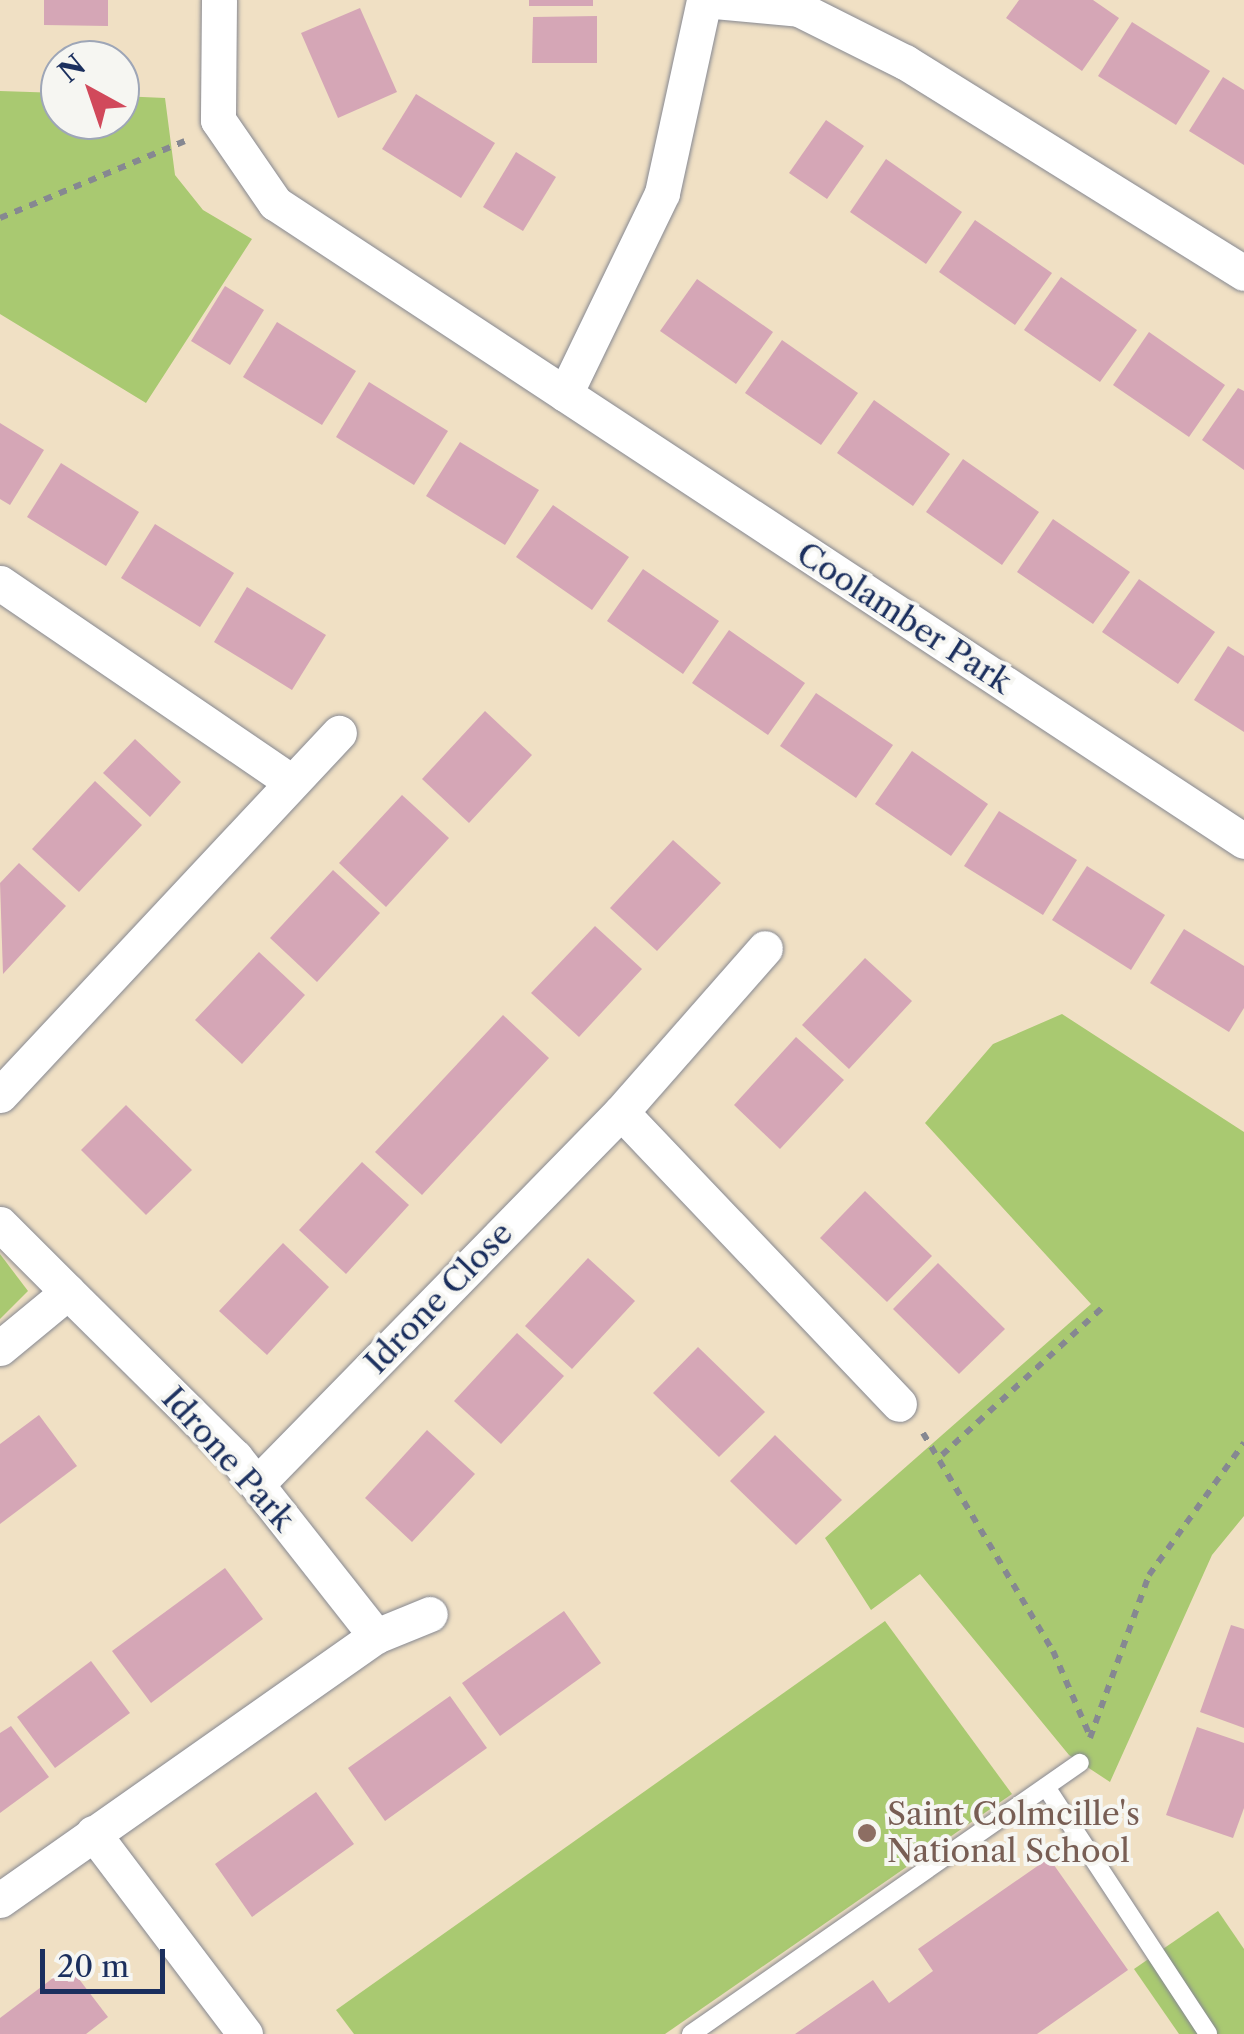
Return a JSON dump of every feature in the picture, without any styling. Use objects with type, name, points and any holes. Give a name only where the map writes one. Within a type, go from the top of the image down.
[{"type":"street","name":"Coolamber Park","points":[[219,0],[218,120],[275,204],[1244,842]]},
{"type":"street","points":[[565,394],[662,193],[704,1],[799,9],[904,62],[1244,273]]},
{"type":"street","points":[[0,583],[292,782]]},
{"type":"street","points":[[0,1095],[339,733]]},
{"type":"street","name":"Idrone Close","points":[[257,1484],[620,1112],[765,948]]},
{"type":"street","points":[[620,1112],[910,1417]]},
{"type":"street","name":"Idrone Park","points":[[0,1224],[257,1484],[376,1636]]},
{"type":"street","points":[[0,1348],[68,1292]]},
{"type":"street","points":[[0,1900],[376,1636],[430,1614]]},
{"type":"street","points":[[93,1834],[245,2034]]},
{"type":"lane","points":[[691,2034],[1080,1763]]},
{"type":"lane","points":[[1046,1787],[1208,2034]]},
{"type":"path","points":[[0,218],[185,142]]},
{"type":"path","points":[[942,1455],[1104,1305]]},
{"type":"path","points":[[910,1417],[942,1455],[1053,1651],[1090,1737]]},
{"type":"path","points":[[1080,1763],[1149,1575],[1244,1443]]},
{"type":"green space","points":[[0,91],[40,92],[40,140],[140,140],[140,97],[165,98],[175,175],[203,210],[252,239],[146,403],[0,314]]},
{"type":"green space","points":[[1062,1014],[1244,1132],[1244,1516],[1212,1555],[1110,1782],[1069,1755],[920,1574],[871,1610],[825,1538],[1091,1304],[925,1123],[993,1044]]},
{"type":"green space","points":[[0,1254],[28,1291],[0,1319]]},
{"type":"green space","points":[[885,1621],[1012,1794],[665,2034],[354,2034],[336,2010]]},
{"type":"green space","points":[[1218,1911],[1244,1949],[1244,2034],[1179,2034],[1134,1969]]},
{"type":"building","points":[[44,0],[108,0],[108,26],[44,25]]},
{"type":"building","points":[[529,0],[593,0],[593,6],[529,6]]},
{"type":"building","points":[[1019,0],[1093,0],[1119,18],[1082,71],[1006,18]]},
{"type":"building","points":[[360,8],[397,92],[338,118],[301,33]]},
{"type":"building","points":[[597,16],[597,63],[532,63],[533,17]]},
{"type":"building","points":[[1132,22],[1210,71],[1176,125],[1098,76]]},
{"type":"building","points":[[1223,77],[1244,90],[1244,165],[1189,131]]},
{"type":"building","points":[[416,94],[495,143],[461,198],[382,149]]},
{"type":"building","points":[[826,120],[864,146],[827,199],[789,173]]},
{"type":"building","points":[[516,152],[556,177],[523,231],[483,207]]},
{"type":"building","points":[[886,159],[962,212],[926,264],[850,212]]},
{"type":"building","points":[[975,220],[1052,273],[1015,325],[939,272]]},
{"type":"building","points":[[1061,277],[1137,330],[1100,382],[1024,330]]},
{"type":"building","points":[[697,279],[773,332],[736,384],[660,331]]},
{"type":"building","points":[[225,286],[264,310],[230,365],[191,341]]},
{"type":"building","points":[[277,322],[356,371],[322,425],[243,377]]},
{"type":"building","points":[[1149,332],[1225,385],[1189,437],[1113,385]]},
{"type":"building","points":[[782,340],[858,393],[821,445],[745,393]]},
{"type":"building","points":[[369,382],[448,431],[414,485],[336,437]]},
{"type":"building","points":[[1238,388],[1244,391],[1244,470],[1202,440]]},
{"type":"building","points":[[874,400],[950,454],[913,506],[837,453]]},
{"type":"building","points":[[0,423],[44,450],[10,505],[0,499]]},
{"type":"building","points":[[460,442],[539,490],[505,545],[426,496]]},
{"type":"building","points":[[963,459],[1039,512],[1002,565],[926,512]]},
{"type":"building","points":[[61,463],[139,512],[106,566],[27,517]]},
{"type":"building","points":[[553,505],[629,557],[592,610],[516,557]]},
{"type":"building","points":[[1053,519],[1130,572],[1093,624],[1017,572]]},
{"type":"building","points":[[155,524],[234,573],[200,627],[121,578]]},
{"type":"building","points":[[643,569],[719,621],[683,674],[607,621]]},
{"type":"building","points":[[1139,579],[1215,632],[1178,684],[1102,632]]},
{"type":"building","points":[[247,587],[326,635],[292,690],[214,642]]},
{"type":"building","points":[[729,630],[805,683],[768,735],[692,683]]},
{"type":"building","points":[[1228,646],[1244,656],[1244,732],[1194,700]]},
{"type":"building","points":[[816,693],[893,745],[856,798],[780,746]]},
{"type":"building","points":[[485,711],[532,755],[469,823],[422,779]]},
{"type":"building","points":[[135,739],[181,782],[150,817],[103,773]]},
{"type":"building","points":[[912,751],[988,804],[951,856],[875,804]]},
{"type":"building","points":[[95,781],[142,825],[79,892],[32,849]]},
{"type":"building","points":[[402,795],[449,838],[386,907],[339,863]]},
{"type":"building","points":[[999,811],[1077,860],[1043,915],[964,866]]},
{"type":"building","points":[[673,840],[721,883],[657,951],[610,908]]},
{"type":"building","points":[[19,863],[66,906],[3,974],[0,883]]},
{"type":"building","points":[[1087,866],[1165,915],[1131,970],[1052,920]]},
{"type":"building","points":[[333,870],[380,913],[317,982],[270,938]]},
{"type":"building","points":[[595,926],[642,969],[579,1037],[531,993]]},
{"type":"building","points":[[1184,929],[1244,966],[1244,1008],[1229,1032],[1150,983]]},
{"type":"building","points":[[259,952],[305,995],[242,1064],[195,1020]]},
{"type":"building","points":[[865,958],[912,1001],[849,1069],[802,1025]]},
{"type":"building","points":[[503,1015],[549,1058],[422,1195],[375,1152]]},
{"type":"building","points":[[796,1037],[844,1080],[780,1149],[734,1105]]},
{"type":"building","points":[[126,1105],[192,1170],[146,1215],[81,1150]]},
{"type":"building","points":[[362,1162],[409,1205],[346,1274],[299,1230]]},
{"type":"building","points":[[865,1191],[932,1256],[887,1302],[820,1238]]},
{"type":"building","points":[[283,1243],[329,1287],[267,1355],[219,1311]]},
{"type":"building","points":[[588,1258],[635,1301],[572,1369],[525,1326]]},
{"type":"building","points":[[938,1263],[1005,1329],[959,1374],[893,1309]]},
{"type":"building","points":[[517,1333],[564,1376],[501,1444],[454,1401]]},
{"type":"building","points":[[698,1347],[765,1412],[719,1457],[653,1393]]},
{"type":"building","points":[[39,1415],[77,1466],[0,1524],[0,1444]]},
{"type":"building","points":[[427,1430],[475,1474],[412,1542],[365,1498]]},
{"type":"building","points":[[775,1435],[842,1500],[796,1545],[730,1481]]},
{"type":"building","points":[[225,1568],[263,1619],[151,1703],[112,1651]]},
{"type":"building","points":[[564,1611],[601,1663],[500,1736],[462,1683]]},
{"type":"building","points":[[1231,1625],[1244,1629],[1244,1728],[1200,1712]]},
{"type":"building","points":[[91,1661],[130,1713],[55,1768],[17,1717]]},
{"type":"building","points":[[450,1696],[487,1748],[385,1821],[348,1768]]},
{"type":"building","points":[[11,1726],[49,1777],[0,1813],[0,1733]]},
{"type":"building","points":[[1197,1727],[1244,1743],[1244,1808],[1233,1838],[1166,1815]]},
{"type":"building","points":[[316,1792],[354,1844],[252,1917],[215,1864]]},
{"type":"building","points":[[1049,1858],[1128,1970],[1037,2034],[795,2034],[873,1980],[889,2003],[933,1971],[918,1949]]},
{"type":"building","points":[[69,1966],[108,2017],[86,2034],[0,2034],[0,2018]]},
{"type":"place","name":"Saint Colmcille's National School","points":[[867,1833]]}]
